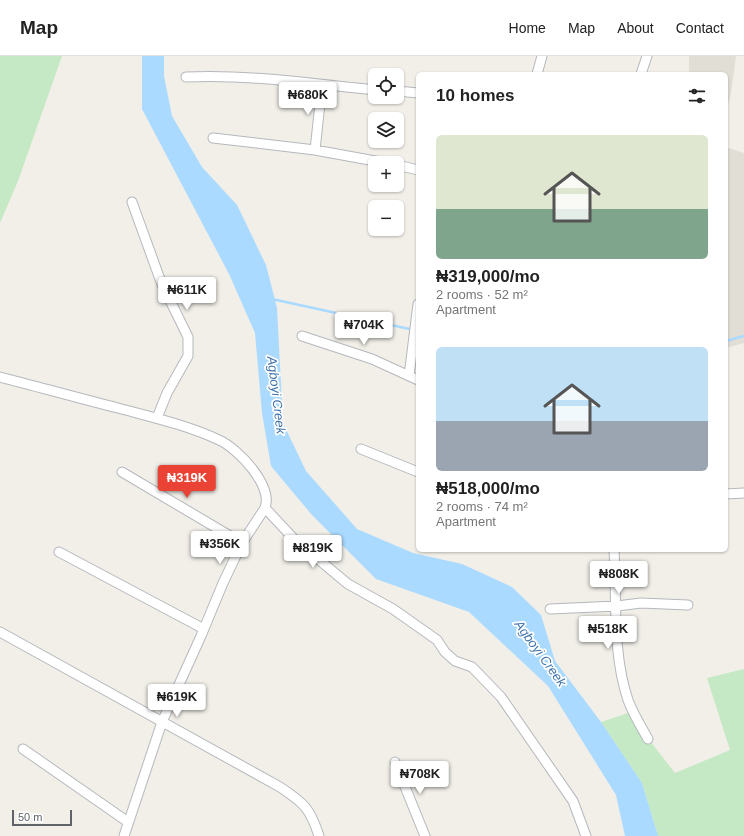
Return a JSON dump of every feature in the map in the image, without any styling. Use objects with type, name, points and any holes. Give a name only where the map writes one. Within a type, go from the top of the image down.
[{"type":"street","points":[[538,72],[542,56]]},
{"type":"street","points":[[642,72],[647,56]]},
{"type":"street","points":[[186,77],[214,76],[245,78],[368,89]]},
{"type":"street","points":[[315,150],[322,85]]},
{"type":"street","points":[[404,92],[416,93]]},
{"type":"street","points":[[212,138],[315,150],[368,160]]},
{"type":"street","points":[[404,167],[416,170]]},
{"type":"street","points":[[132,202],[161,282],[188,337],[188,356],[167,393],[157,418]]},
{"type":"street","points":[[409,376],[416,321]]},
{"type":"street","points":[[302,336],[372,359],[416,379]]},
{"type":"street","points":[[0,377],[157,418],[219,439],[236,451],[265,490],[267,502],[265,508],[242,544],[223,583],[162,722],[124,836]]},
{"type":"street","points":[[361,449],[416,471]]},
{"type":"street","points":[[122,472],[242,544]]},
{"type":"street","points":[[728,494],[744,493]]},
{"type":"street","points":[[265,508],[294,538],[348,584],[393,609],[426,632],[437,640],[444,652],[456,661],[472,666],[501,697],[568,795],[582,822],[586,836]]},
{"type":"street","points":[[59,552],[204,629]]},
{"type":"street","points":[[614,552],[619,656],[628,700],[648,739]]},
{"type":"street","points":[[550,609],[617,606],[640,603],[688,605]]},
{"type":"street","points":[[0,632],[280,787],[295,797],[311,814],[319,836]]},
{"type":"street","points":[[23,749],[128,822]]},
{"type":"street","points":[[395,762],[425,836]]},
{"type":"shaded area","points":[[689,56],[736,56],[728,105],[728,72],[689,72]]},
{"type":"shaded area","points":[[728,148],[744,153],[744,343],[728,347]]},
{"type":"green space","points":[[0,56],[62,56],[18,181],[0,223]]},
{"type":"green space","points":[[744,669],[744,836],[658,836],[642,783],[601,722],[628,713],[675,773],[730,750],[707,678]]},
{"type":"water","name":"Agboyi Creek","points":[[142,56],[164,56],[164,76],[172,116],[202,167],[237,205],[266,265],[277,308],[283,423],[306,471],[357,529],[413,553],[462,564],[512,587],[541,615],[555,661],[601,722],[642,783],[658,836],[625,836],[616,795],[548,686],[469,612],[376,579],[312,515],[271,466],[262,413],[255,333],[229,274],[142,109]]},
{"type":"waterway","points":[[272,299],[414,330]]},
{"type":"waterway","points":[[728,340],[744,336]]}]
